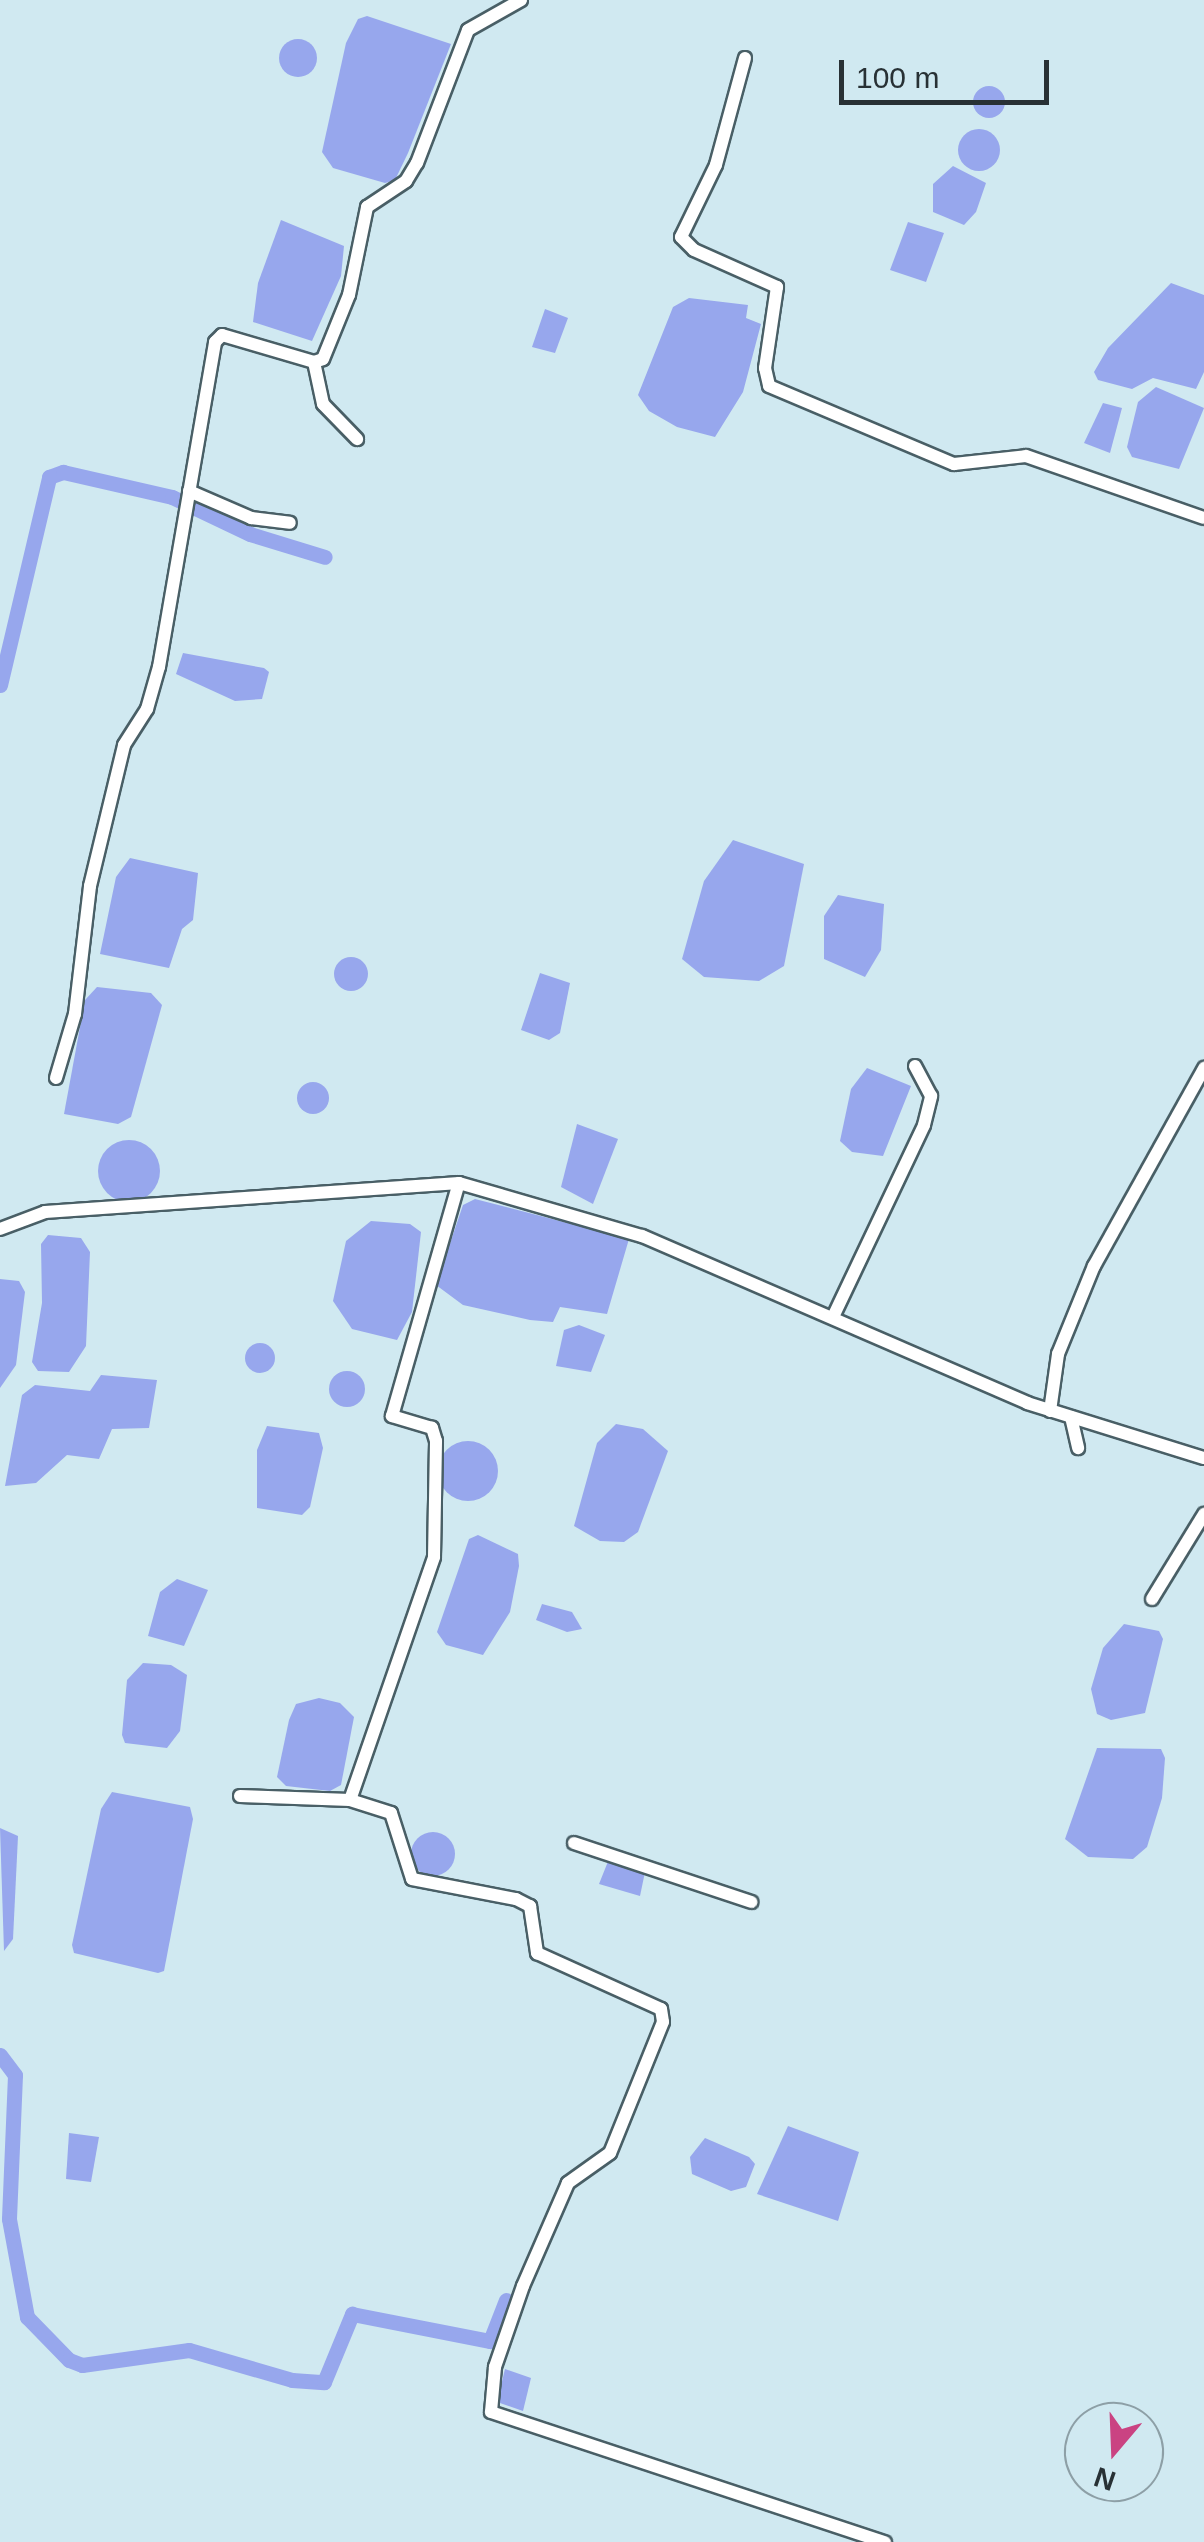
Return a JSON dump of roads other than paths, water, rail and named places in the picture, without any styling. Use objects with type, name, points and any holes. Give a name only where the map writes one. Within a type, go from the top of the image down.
[{"type":"street","points":[[314,362],[334,337],[350,294],[367,208],[406,181],[417,163],[468,30],[521,0]]},
{"type":"street","points":[[745,58],[716,165],[680,237],[694,250],[777,287],[765,368],[768,386],[954,464],[968,468],[1026,456],[1204,518]]},
{"type":"street","points":[[56,1078],[76,1014],[87,904],[124,745],[146,709],[159,667],[214,342],[222,335],[314,362]]},
{"type":"street","points":[[314,362],[323,404],[357,439]]},
{"type":"street","points":[[188,492],[251,518],[290,523]]},
{"type":"street","points":[[833,1316],[924,1125],[931,1096],[915,1066]]},
{"type":"street","points":[[1050,1410],[1058,1354],[1094,1266],[1204,1068]]},
{"type":"street","points":[[350,1800],[434,1557],[436,1441],[421,1422],[392,1416],[458,1183]]},
{"type":"street","points":[[0,1230],[45,1212],[458,1183],[642,1236],[1050,1410],[1204,1458]]},
{"type":"street","points":[[1071,1417],[1078,1448]]},
{"type":"street","points":[[1152,1599],[1204,1514]]},
{"type":"street","points":[[240,1796],[350,1800],[391,1813],[412,1879],[530,1906],[537,1953],[662,2009],[664,2022],[610,2153],[568,2183],[523,2286],[496,2367],[491,2412],[885,2542]]},
{"type":"street","points":[[574,1843],[752,1902]]},
{"type":"water","points":[[367,16],[451,44],[408,153],[395,180],[385,183],[333,168],[322,152],[346,43],[358,19]]},
{"type":"water","points":[[298,39],[312,44],[317,58],[312,72],[298,77],[284,72],[279,58],[284,44]]},
{"type":"water","points":[[989,86],[1000,91],[1005,102],[1000,113],[989,118],[978,113],[973,102],[978,91]]},
{"type":"water","points":[[979,129],[994,135],[1000,150],[994,165],[979,171],[964,165],[958,150],[964,135]]},
{"type":"water","points":[[953,166],[986,183],[976,212],[964,225],[933,212],[933,184]]},
{"type":"water","points":[[281,220],[344,246],[341,276],[312,341],[253,322],[258,283]]},
{"type":"water","points":[[908,222],[944,233],[926,282],[890,270]]},
{"type":"water","points":[[1171,283],[1204,295],[1204,372],[1196,389],[1153,378],[1132,389],[1098,380],[1094,372],[1108,348]]},
{"type":"water","points":[[689,298],[748,305],[746,318],[761,324],[743,392],[715,437],[677,427],[649,411],[638,395],[673,307]]},
{"type":"water","points":[[545,309],[568,318],[555,353],[532,347]]},
{"type":"water","points":[[1156,387],[1204,408],[1179,469],[1132,457],[1127,447],[1138,402]]},
{"type":"water","points":[[1103,403],[1122,408],[1110,453],[1084,443]]},
{"type":"water","points":[[183,653],[264,668],[269,672],[262,699],[235,701],[176,674]]},
{"type":"water","points":[[733,840],[804,864],[784,966],[759,981],[704,977],[682,959],[704,881]]},
{"type":"water","points":[[130,858],[198,873],[193,920],[182,929],[169,968],[100,954],[116,877]]},
{"type":"water","points":[[838,895],[884,904],[881,950],[865,977],[824,959],[824,916]]},
{"type":"water","points":[[351,957],[363,962],[368,974],[363,986],[351,991],[339,986],[334,974],[339,962]]},
{"type":"water","points":[[540,973],[570,983],[560,1033],[549,1040],[521,1030]]},
{"type":"water","points":[[97,987],[151,993],[162,1005],[131,1117],[118,1124],[64,1114],[85,1000]]},
{"type":"water","points":[[867,1068],[911,1086],[883,1156],[852,1152],[840,1141],[851,1089]]},
{"type":"water","points":[[313,1082],[324,1087],[329,1098],[324,1109],[313,1114],[302,1109],[297,1098],[302,1087]]},
{"type":"water","points":[[577,1124],[618,1139],[593,1204],[561,1187]]},
{"type":"water","points":[[129,1140],[151,1149],[160,1171],[151,1193],[129,1202],[107,1193],[98,1171],[107,1149]]},
{"type":"water","points":[[475,1199],[629,1239],[607,1314],[560,1307],[553,1322],[530,1320],[463,1305],[436,1285],[463,1205]]},
{"type":"water","points":[[371,1221],[410,1224],[421,1232],[412,1312],[397,1340],[352,1329],[333,1301],[346,1241]]},
{"type":"water","points":[[48,1235],[81,1238],[90,1252],[86,1346],[69,1372],[38,1371],[32,1362],[42,1303],[41,1244]]},
{"type":"water","points":[[0,1279],[19,1281],[25,1292],[16,1365],[0,1388]]},
{"type":"water","points":[[579,1325],[605,1335],[591,1372],[556,1366],[564,1330]]},
{"type":"water","points":[[260,1343],[271,1347],[275,1358],[271,1369],[260,1373],[249,1369],[245,1358],[249,1347]]},
{"type":"water","points":[[347,1371],[360,1376],[365,1389],[360,1402],[347,1407],[334,1402],[329,1389],[334,1376]]},
{"type":"water","points":[[101,1375],[157,1380],[149,1428],[112,1429],[99,1459],[67,1455],[36,1483],[5,1486],[22,1395],[35,1385],[90,1391]]},
{"type":"water","points":[[616,1424],[643,1429],[668,1451],[638,1532],[624,1542],[600,1541],[574,1526],[597,1443]]},
{"type":"water","points":[[267,1426],[319,1433],[323,1448],[310,1507],[302,1515],[257,1508],[257,1450]]},
{"type":"water","points":[[468,1441],[489,1450],[498,1471],[489,1492],[468,1501],[447,1492],[438,1471],[447,1450]]},
{"type":"water","points":[[478,1535],[518,1554],[519,1566],[510,1612],[483,1655],[446,1645],[437,1632],[469,1539]]},
{"type":"water","points":[[177,1579],[208,1590],[184,1646],[148,1636],[160,1592]]},
{"type":"water","points":[[542,1604],[572,1612],[582,1629],[567,1632],[536,1620]]},
{"type":"water","points":[[1124,1624],[1159,1631],[1163,1639],[1145,1713],[1111,1720],[1097,1714],[1091,1689],[1103,1648]]},
{"type":"water","points":[[143,1663],[171,1665],[187,1675],[180,1731],[167,1748],[125,1743],[122,1735],[127,1680]]},
{"type":"water","points":[[319,1698],[340,1703],[354,1717],[341,1785],[330,1791],[286,1786],[277,1777],[289,1720],[296,1704]]},
{"type":"water","points":[[1097,1748],[1161,1749],[1165,1758],[1162,1798],[1147,1847],[1133,1859],[1088,1857],[1065,1839]]},
{"type":"water","points":[[112,1792],[190,1807],[193,1819],[164,1971],[158,1973],[74,1953],[72,1945],[101,1809]]},
{"type":"water","points":[[0,1828],[18,1836],[13,1939],[4,1951]]},
{"type":"water","points":[[433,1832],[449,1838],[455,1854],[449,1870],[433,1876],[417,1870],[411,1854],[417,1838]]},
{"type":"water","points":[[609,1859],[645,1872],[640,1896],[599,1884]]},
{"type":"water","points":[[788,2126],[859,2152],[838,2221],[757,2194]]},
{"type":"water","points":[[69,2133],[99,2137],[91,2182],[66,2179]]},
{"type":"water","points":[[705,2138],[749,2157],[755,2164],[746,2187],[731,2191],[692,2174],[690,2157]]},
{"type":"water","points":[[505,2369],[531,2378],[523,2411],[497,2402]]},
{"type":"waterway","points":[[0,685],[49,477],[63,472],[172,497],[250,534],[325,557]]},
{"type":"waterway","points":[[0,2055],[15,2075],[9,2219],[27,2317],[69,2360],[82,2365],[189,2350],[292,2380],[324,2382],[352,2314],[490,2341],[506,2300]]}]
